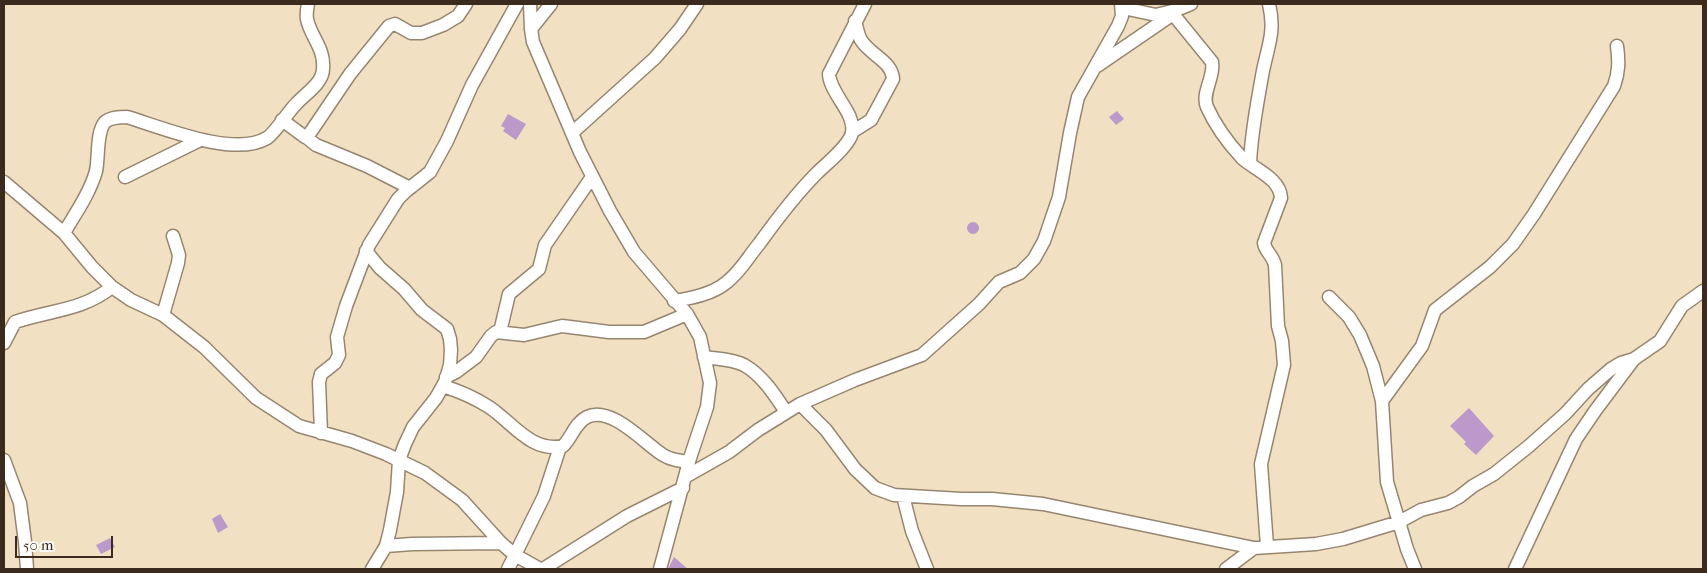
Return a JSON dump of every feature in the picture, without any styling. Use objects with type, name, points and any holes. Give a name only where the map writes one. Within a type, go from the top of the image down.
[{"type":"street","points":[[64,233],[93,178],[98,157],[99,139],[106,122],[116,117],[127,117],[200,140],[250,145],[268,138],[282,120],[317,84],[324,70],[317,40],[307,20],[308,4]]},
{"type":"street","points":[[306,137],[310,134],[350,74],[389,26],[395,24],[414,34],[422,33],[443,25],[458,16],[466,4]]},
{"type":"street","points":[[321,433],[319,382],[321,374],[335,363],[339,354],[338,334],[348,298],[366,250],[398,199],[430,172],[448,141],[472,85],[517,4]]},
{"type":"street","points":[[530,4],[533,42],[592,177],[634,252],[687,314],[700,337],[710,383],[707,407],[689,462],[660,569]]},
{"type":"street","points":[[531,28],[551,4]]},
{"type":"street","points":[[572,133],[655,58],[680,29],[697,4]]},
{"type":"street","points":[[674,301],[697,298],[726,284],[742,268],[786,206],[847,144],[852,132],[851,122],[831,84],[829,74],[865,4]]},
{"type":"street","points":[[1093,68],[1175,12],[1191,4]]},
{"type":"street","points":[[1250,164],[1252,133],[1272,34],[1272,17],[1269,4]]},
{"type":"street","points":[[4,182],[64,233],[92,267],[112,287],[131,300],[162,314],[204,347],[256,398],[299,426],[352,441],[425,473],[462,500],[501,543],[515,555],[541,569],[684,482],[758,430],[800,404],[855,380],[922,355],[979,304],[999,282],[1020,273],[1034,259],[1044,241],[1059,197],[1078,97],[1118,26],[1122,16],[1122,6],[1156,15],[1175,12]]},
{"type":"street","points":[[1175,12],[1212,62],[1213,70],[1206,95],[1206,104],[1213,117],[1232,145],[1250,164],[1275,183],[1281,198],[1264,243],[1274,259],[1275,265],[1278,326],[1284,355],[1284,365],[1261,464],[1260,547]]},
{"type":"street","points":[[852,132],[871,120],[893,79],[892,72],[887,64],[862,42],[855,22]]},
{"type":"street","points":[[1382,401],[1422,346],[1435,310],[1490,267],[1513,244],[1534,214],[1614,86],[1620,61],[1617,46]]},
{"type":"street","points":[[282,120],[316,145],[352,162],[367,166],[410,188]]},
{"type":"street","points":[[125,177],[200,140]]},
{"type":"street","points":[[500,332],[509,294],[539,269],[545,245],[592,177]]},
{"type":"street","points":[[162,314],[178,263],[179,255],[173,236]]},
{"type":"street","points":[[366,250],[380,268],[404,289],[422,310],[447,330],[451,350],[450,365],[444,382],[436,398],[413,427],[399,460],[397,492],[386,546],[372,569]]},
{"type":"street","points":[[4,343],[15,322],[78,307],[99,298],[112,287]]},
{"type":"street","points":[[800,404],[826,430],[855,469],[875,488],[894,495],[992,499],[1043,504],[1260,547],[1316,544],[1343,539],[1399,522],[1421,510],[1448,503],[1494,474],[1530,446],[1611,369],[1621,363],[1634,359],[1660,341],[1682,306],[1703,291]]},
{"type":"street","points":[[1330,296],[1349,317],[1360,336],[1373,366],[1382,401],[1387,482],[1415,569]]},
{"type":"street","points":[[444,382],[476,357],[496,332],[524,335],[562,326],[608,332],[644,332],[687,314]]},
{"type":"street","points":[[704,357],[729,360],[744,365],[756,374],[773,392],[786,412]]},
{"type":"street","points":[[1515,569],[1576,439],[1634,359]]},
{"type":"street","points":[[444,382],[488,406],[521,435],[533,442],[548,447],[560,447],[566,443],[578,424],[588,417],[604,415],[612,418],[636,434],[665,456],[689,462]]},
{"type":"street","points":[[508,569],[544,496],[560,447]]},
{"type":"street","points":[[4,460],[20,503],[27,569]]},
{"type":"street","points":[[903,496],[912,532],[927,569]]},
{"type":"street","points":[[386,546],[501,543]]},
{"type":"street","points":[[1226,569],[1260,547]]},
{"type":"building","points":[[1117,111],[1124,119],[1116,125],[1109,117]]},
{"type":"building","points":[[508,114],[526,124],[516,140],[503,131],[505,128],[501,126]]},
{"type":"building","points":[[971,222],[975,222],[979,228],[975,234],[971,234],[967,230],[967,226]]},
{"type":"building","points":[[1469,408],[1494,436],[1476,455],[1464,444],[1466,442],[1450,426]]},
{"type":"building","points":[[220,514],[228,527],[218,533],[212,519]]},
{"type":"building","points":[[110,538],[115,547],[101,554],[96,545]]},
{"type":"building","points":[[674,557],[688,569],[668,569]]}]
